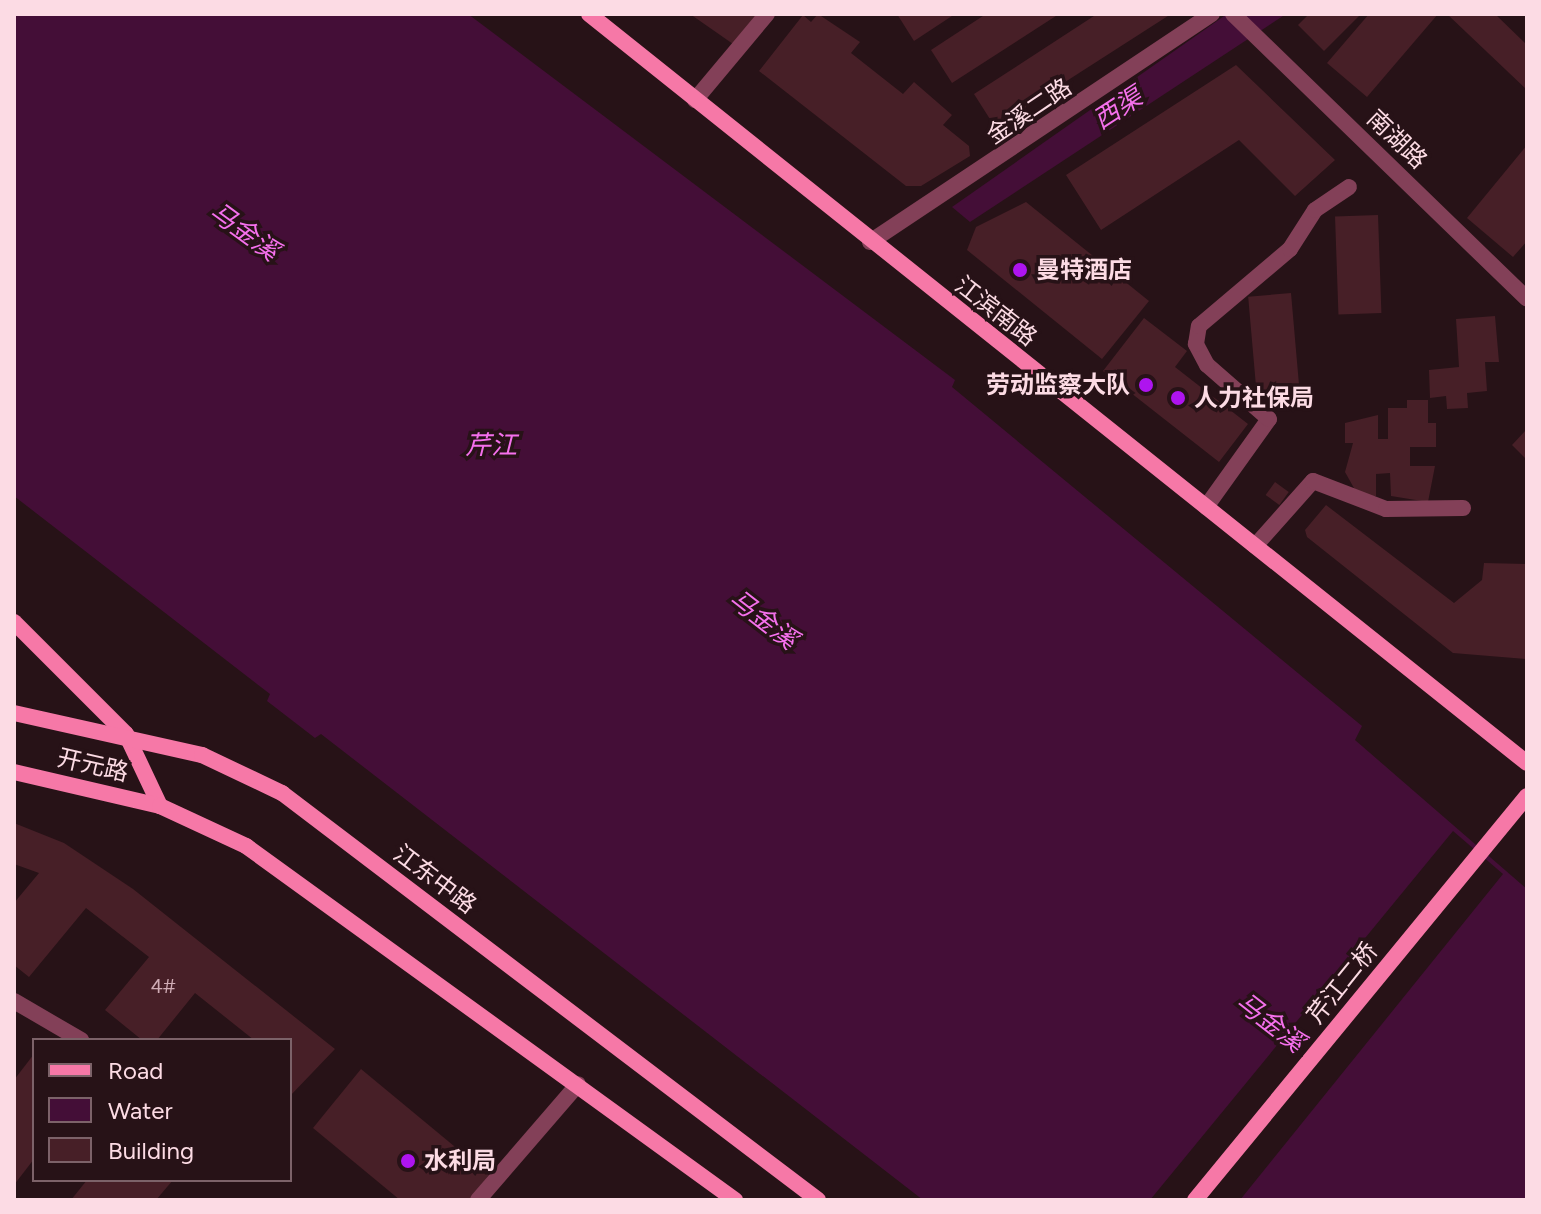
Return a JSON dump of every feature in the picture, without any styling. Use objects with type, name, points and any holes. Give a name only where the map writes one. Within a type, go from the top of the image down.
[{"type":"main road","name":"江滨南路","points":[[589,14],[870,242],[1527,763]]},
{"type":"main road","name":"江东中路","points":[[14,622],[126,734],[202,755],[282,793],[818,1200]]},
{"type":"main road","name":"开元路","points":[[14,713],[126,734]]},
{"type":"main road","points":[[126,734],[160,806],[246,846],[735,1200]]},
{"type":"main road","name":"开元路","points":[[14,772],[160,806]]},
{"type":"main road","name":"芹江二桥","points":[[1195,1200],[1527,796]]},
{"type":"street","points":[[695,100],[767,14]]},
{"type":"street","name":"金溪二路","points":[[870,242],[1212,14]]},
{"type":"street","name":"南湖路","points":[[1233,14],[1527,299]]},
{"type":"street","points":[[1206,507],[1269,419],[1207,365],[1196,344],[1199,326],[1290,249],[1315,210],[1349,187]]},
{"type":"street","points":[[1255,546],[1313,481],[1386,509],[1463,508]]},
{"type":"street","points":[[14,1001],[78,1038]]},
{"type":"street","points":[[478,1200],[578,1084]]},
{"type":"water","name":"芹江","points":[[14,14],[468,14],[955,380],[952,387],[1362,726],[1355,740],[1527,889],[1527,1200],[923,1200],[321,734],[315,738],[267,701],[270,694],[14,496]]},
{"type":"water","name":"西渠","points":[[1227,14],[1286,14],[970,222],[952,207]]},
{"type":"pier","points":[[1453,831],[1503,874],[1240,1200],[1150,1200]]},
{"type":"building","points":[[690,14],[760,14],[733,44]]},
{"type":"building","points":[[818,14],[860,42],[851,53],[903,94],[914,82],[952,115],[943,125],[969,146],[970,156],[921,186],[906,186],[759,71],[803,15],[811,22]]},
{"type":"building","points":[[897,14],[955,14],[914,41]]},
{"type":"building","points":[[986,14],[1059,14],[952,83],[931,50]]},
{"type":"building","points":[[1097,14],[1171,14],[995,127],[974,94]]},
{"type":"building","points":[[1309,14],[1361,14],[1324,51],[1298,25]]},
{"type":"building","points":[[1369,14],[1438,14],[1367,97],[1327,63]]},
{"type":"building","points":[[1447,14],[1495,14],[1527,45],[1527,90]]},
{"type":"building","points":[[1236,65],[1335,160],[1295,196],[1239,140],[1101,230],[1066,175]]},
{"type":"building","points":[[1527,145],[1527,241],[1513,257],[1467,218]]},
{"type":"building","points":[[1026,202],[1149,301],[1102,359],[967,250],[976,227]]},
{"type":"building","points":[[1378,215],[1381,313],[1338,314],[1335,217]]},
{"type":"building","points":[[1291,293],[1299,390],[1257,393],[1248,297]]},
{"type":"building","points":[[1495,316],[1499,362],[1485,362],[1487,391],[1467,393],[1468,408],[1447,409],[1446,396],[1430,398],[1429,370],[1459,367],[1456,319]]},
{"type":"building","points":[[1144,318],[1187,351],[1175,367],[1248,424],[1219,462],[1103,371]]},
{"type":"building","points":[[1407,400],[1428,400],[1428,423],[1436,423],[1436,447],[1410,447],[1410,466],[1435,466],[1428,502],[1391,496],[1390,473],[1376,474],[1376,496],[1359,497],[1345,472],[1353,443],[1345,443],[1345,423],[1378,415],[1378,439],[1388,439],[1388,408],[1407,408]]},
{"type":"building","points":[[1527,429],[1527,460],[1512,445]]},
{"type":"building","points":[[1275,482],[1289,492],[1279,505],[1266,495]]},
{"type":"building","points":[[1326,505],[1454,603],[1482,580],[1484,563],[1527,564],[1527,659],[1453,653],[1307,537],[1305,530]]},
{"type":"building","points":[[14,823],[64,843],[133,889],[335,1049],[292,1094],[292,1038],[251,1038],[195,993],[159,1038],[140,1038],[105,1010],[149,957],[86,908],[29,977],[14,965],[14,903],[39,873],[14,864]]},
{"type":"building","points":[[32,1057],[32,1162],[14,1185],[14,1080]]},
{"type":"building","points":[[361,1069],[489,1175],[469,1200],[400,1200],[313,1128]]},
{"type":"building","points":[[85,1182],[171,1182],[156,1200],[71,1200]]},
{"type":"place","name":"曼特酒店","points":[[1020,270]]},
{"type":"place","name":"劳动监察大队","points":[[1146,385]]},
{"type":"place","name":"人力社保局","points":[[1178,398]]},
{"type":"place","name":"水利局","points":[[408,1161]]},
{"type":"water label","name":"马金溪","points":[[244,232]]},
{"type":"water label","name":"马金溪","points":[[763,620]]},
{"type":"water label","name":"马金溪","points":[[1270,1023]]}]
